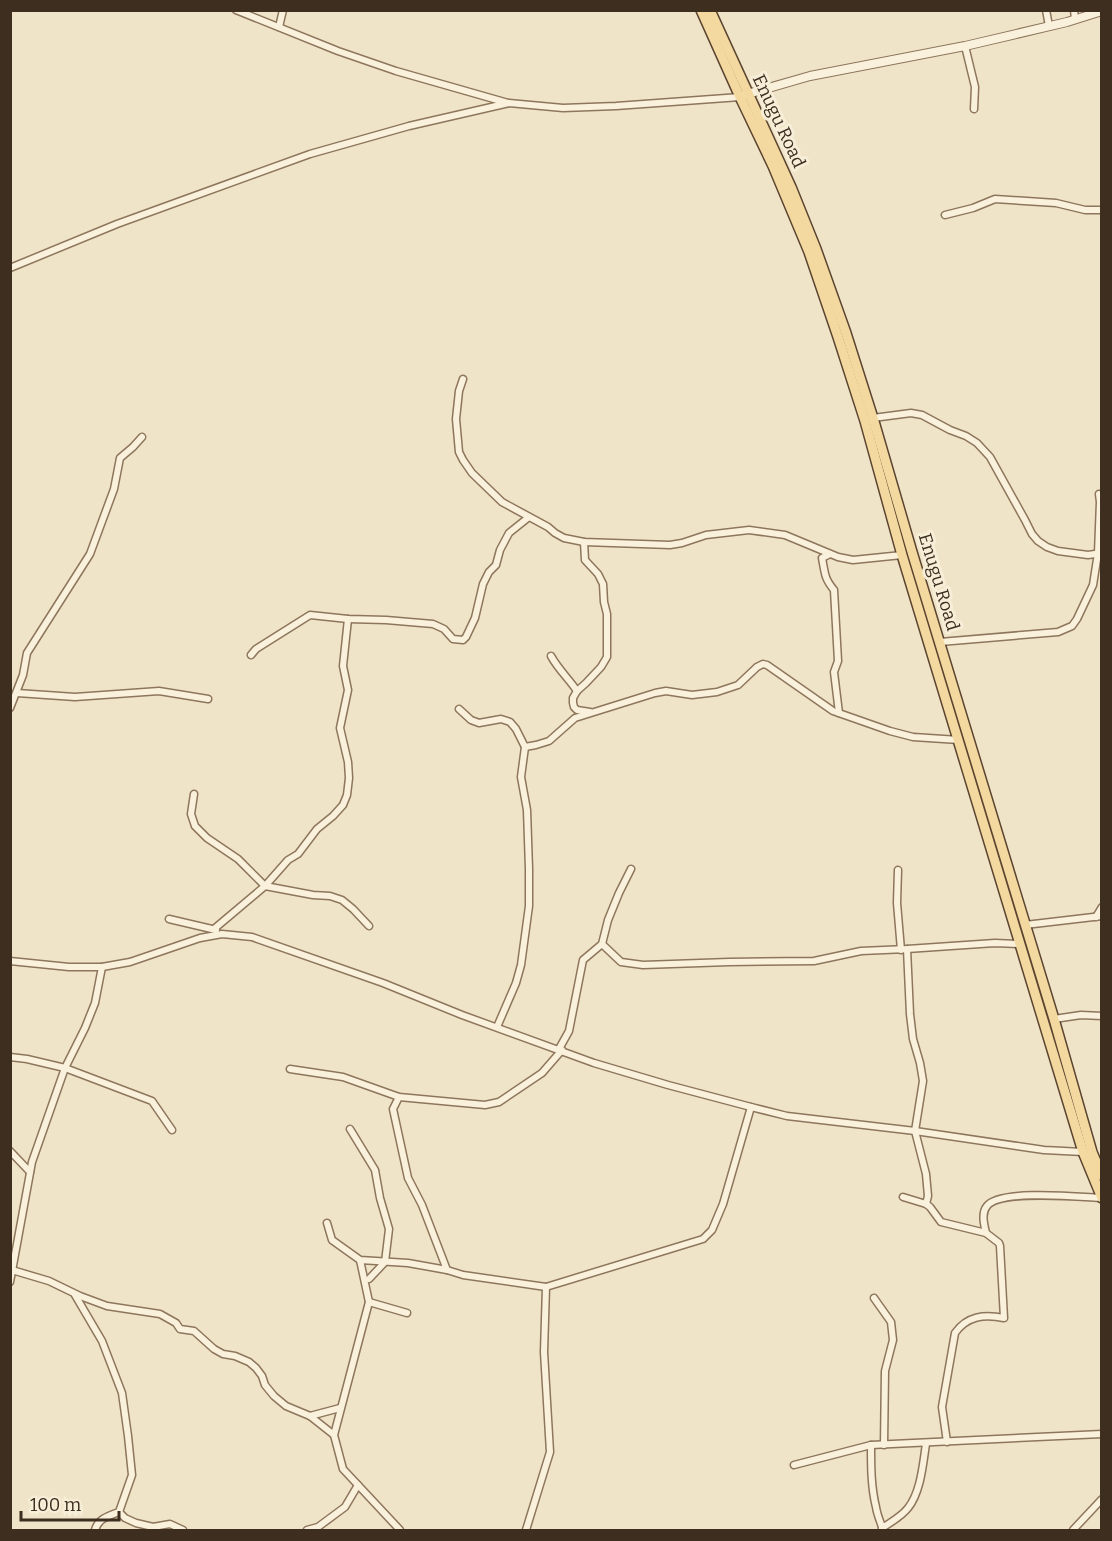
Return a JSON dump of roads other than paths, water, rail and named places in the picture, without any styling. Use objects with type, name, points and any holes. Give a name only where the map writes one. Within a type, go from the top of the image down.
[{"type":"main road","points":[[701,10],[744,95],[809,252],[838,337],[1083,1152],[1101,1198]]},
{"type":"main road","name":"Enugu Road","points":[[710,10],[744,95],[788,179],[846,333],[1099,1162],[1101,1176]]},
{"type":"street","points":[[236,10],[338,51],[396,71],[509,103],[563,108],[744,95],[810,76],[965,46],[1049,26],[1074,15],[1100,11]]},
{"type":"street","points":[[279,27],[283,10]]},
{"type":"street","points":[[1046,10],[1049,26]]},
{"type":"street","points":[[965,46],[975,87],[974,109]]},
{"type":"street","points":[[10,268],[117,224],[310,154],[409,126],[509,103]]},
{"type":"street","points":[[945,214],[973,208],[995,199],[1056,202],[1085,210],[1101,210]]},
{"type":"street","points":[[463,379],[459,391],[456,419],[459,452],[463,460],[472,473],[502,502],[564,538],[584,542],[670,545],[706,536],[749,530],[785,535],[830,554],[853,560],[902,555]]},
{"type":"street","points":[[873,418],[911,413],[921,415],[966,436],[977,443],[990,457],[1038,541],[1058,551],[1088,555],[1100,553]]},
{"type":"street","points":[[10,708],[23,675],[27,653],[90,554],[114,489],[120,458],[142,437]]},
{"type":"street","points":[[940,642],[1058,632],[1072,626],[1093,585],[1100,553],[1099,494]]},
{"type":"street","points":[[251,655],[256,649],[308,616],[432,624],[444,629],[453,639],[463,640],[475,618],[483,584],[496,564],[509,533],[529,517]]},
{"type":"street","points":[[584,542],[585,560],[598,574],[603,584],[607,614],[607,657],[601,668],[577,691],[573,703],[574,707],[582,711],[593,712]]},
{"type":"street","points":[[830,554],[822,558],[826,582],[834,590],[838,662],[834,672],[839,713]]},
{"type":"street","points":[[214,929],[266,886],[288,860],[298,854],[317,829],[343,805],[349,778],[348,762],[340,728],[348,690],[344,666],[348,619]]},
{"type":"street","points":[[551,656],[577,691]]},
{"type":"street","points":[[525,747],[549,741],[575,718],[655,693],[666,691],[692,695],[717,692],[738,684],[763,664],[833,711],[913,737],[958,740]]},
{"type":"street","points":[[17,693],[75,697],[159,692],[208,699]]},
{"type":"street","points":[[459,709],[471,720],[479,723],[501,719],[510,722],[525,747],[521,777],[530,869],[528,906],[519,974],[496,1028]]},
{"type":"street","points":[[194,794],[190,814],[195,826],[207,838],[238,859],[266,886],[342,900],[369,926]]},
{"type":"street","points":[[290,1069],[343,1077],[399,1096],[476,1105],[499,1102],[542,1073],[561,1050],[568,1030],[583,960],[602,944],[608,920],[631,869]]},
{"type":"street","points":[[898,870],[897,903],[910,1014],[913,1039],[923,1081],[915,1131],[926,1174],[928,1196],[926,1204]]},
{"type":"street","points":[[1025,925],[1099,917],[1101,907]]},
{"type":"street","points":[[169,919],[214,929],[222,934]]},
{"type":"street","points":[[10,961],[69,967],[102,967],[130,962],[200,938],[222,934],[252,937],[383,983],[496,1028],[594,1063],[751,1107],[787,1116],[915,1131],[1044,1150],[1083,1152]]},
{"type":"street","points":[[602,944],[621,962],[643,965],[814,961],[861,951],[996,943],[1020,944]]},
{"type":"street","points":[[10,1282],[30,1172],[40,1137],[65,1068],[95,1003],[102,967]]},
{"type":"street","points":[[1054,1019],[1081,1015],[1101,1016]]},
{"type":"street","points":[[10,1057],[65,1068],[152,1101],[172,1130]]},
{"type":"street","points":[[399,1096],[393,1109],[408,1178],[422,1205],[447,1270]]},
{"type":"street","points":[[327,1223],[332,1240],[360,1260],[408,1263],[463,1275],[546,1287],[703,1239],[712,1230],[723,1204],[751,1107]]},
{"type":"street","points":[[350,1129],[375,1170],[389,1229],[385,1262],[369,1279]]},
{"type":"street","points":[[10,1151],[30,1172]]},
{"type":"street","points":[[986,1233],[983,1220],[985,1207],[997,1200],[1016,1196],[1047,1195],[1101,1198]]},
{"type":"street","points":[[903,1197],[926,1204],[941,1222],[986,1233],[1000,1246],[1004,1318],[994,1316],[970,1319],[955,1333],[942,1407],[947,1442]]},
{"type":"street","points":[[360,1260],[369,1302],[334,1435],[343,1469],[400,1530]]},
{"type":"street","points":[[12,1270],[49,1281],[74,1294],[108,1306],[160,1314],[176,1323],[180,1329],[194,1331],[214,1349],[249,1362],[262,1376],[265,1385],[274,1396],[286,1406],[310,1416],[334,1435]]},
{"type":"street","points":[[526,1530],[550,1452],[544,1352],[546,1287]]},
{"type":"street","points":[[74,1294],[102,1341],[122,1394],[132,1475],[119,1512]]},
{"type":"street","points":[[874,1298],[891,1323],[894,1340],[885,1371],[884,1445]]},
{"type":"street","points":[[369,1302],[407,1313]]},
{"type":"street","points":[[310,1416],[340,1408]]},
{"type":"street","points":[[794,1465],[871,1445],[1101,1434]]},
{"type":"street","points":[[871,1445],[873,1496],[882,1529],[900,1517],[915,1497],[922,1473],[926,1444]]},
{"type":"street","points":[[307,1530],[318,1527],[345,1506],[358,1485]]},
{"type":"street","points":[[1073,1530],[1101,1499]]},
{"type":"street","points":[[95,1530],[97,1524],[106,1516],[119,1512]]},
{"type":"street","points":[[119,1512],[136,1523],[153,1527],[170,1524],[183,1530]]}]
